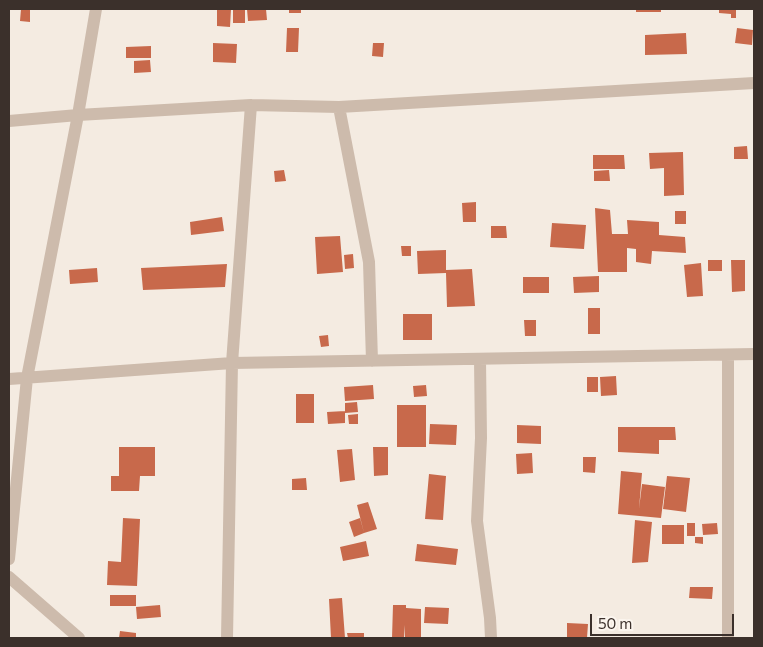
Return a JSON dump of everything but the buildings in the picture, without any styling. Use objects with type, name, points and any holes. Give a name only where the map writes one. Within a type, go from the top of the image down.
[{"type":"street","points":[[9,559],[27,378],[78,115],[96,9]]},
{"type":"street","points":[[9,121],[251,105],[339,107],[754,83]]},
{"type":"street","points":[[227,638],[232,363],[251,105]]},
{"type":"street","points":[[339,107],[369,262],[372,361]]},
{"type":"street","points":[[9,378],[232,363],[754,354]]},
{"type":"street","points":[[728,355],[728,638]]},
{"type":"street","points":[[480,360],[481,438],[477,521],[491,638]]},
{"type":"street","points":[[9,577],[79,638]]}]
